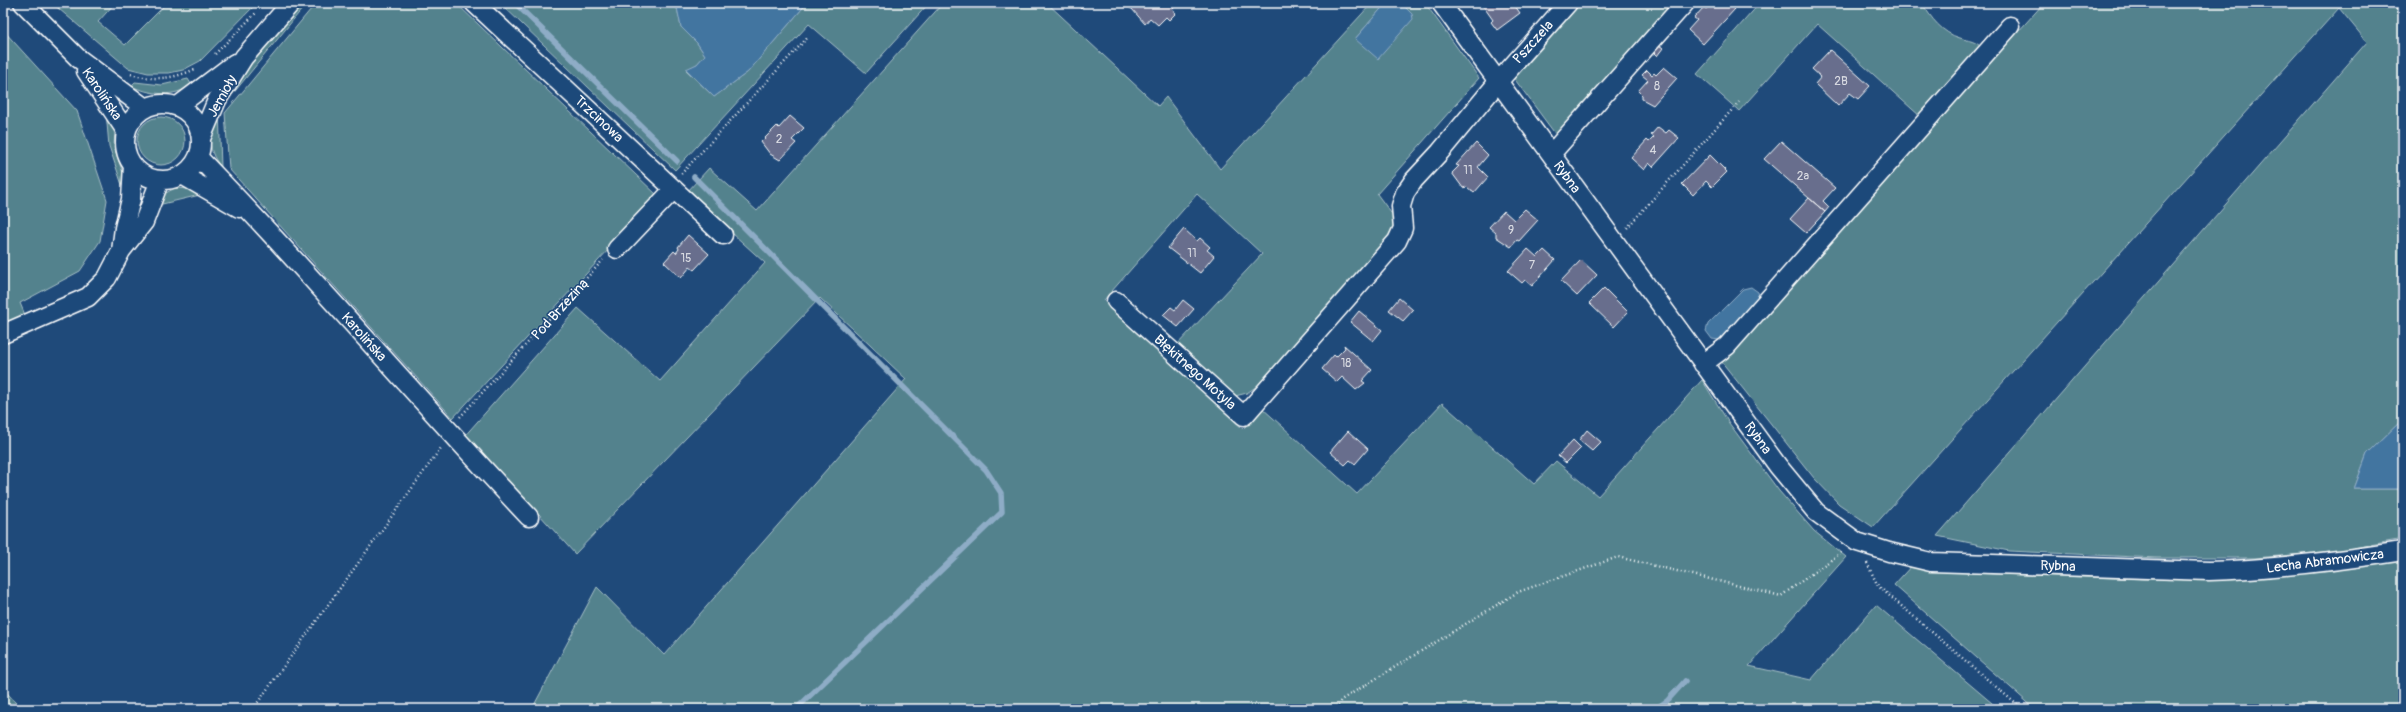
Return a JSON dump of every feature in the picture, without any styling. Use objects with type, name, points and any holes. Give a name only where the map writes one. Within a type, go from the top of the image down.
[{"type":"street","name":"Karolińska","points":[[23,3],[78,58],[145,108]]},
{"type":"street","name":"Jemioły","points":[[202,136],[217,100],[244,57],[292,3]]},
{"type":"street","name":"Trzcinowa","points":[[474,3],[724,236]]},
{"type":"street","name":"Rybna","points":[[1441,3],[1778,466],[1816,512],[1857,542],[1931,562],[2248,570]]},
{"type":"street","name":"Pszczela","points":[[1335,312],[1397,241],[1403,228],[1401,206],[1405,193],[1414,180],[1440,152],[1498,82],[1568,3]]},
{"type":"street","points":[[1551,154],[1685,3]]},
{"type":"street","points":[[1703,364],[1727,346],[2010,26]]},
{"type":"street","name":"Jemioły","points":[[178,106],[244,57]]},
{"type":"street","name":"Karolińska","points":[[78,58],[126,131]]},
{"type":"street","points":[[121,251],[124,228],[131,199],[133,165],[126,148],[126,131],[132,120],[145,108],[165,103],[178,106],[189,113],[197,123],[202,136],[201,149],[198,157],[188,171],[182,175],[160,180],[151,179],[133,165]]},
{"type":"street","name":"Karolińska","points":[[198,157],[259,219],[447,430],[529,517]]},
{"type":"street","points":[[182,175],[259,219]]},
{"type":"street","points":[[3,334],[88,297],[107,278],[121,251],[144,222],[160,180]]},
{"type":"street","points":[[618,249],[672,187]]},
{"type":"street","name":"Błękitnego Motyla","points":[[1116,301],[1244,416],[1335,312]]},
{"type":"street","name":"Lecha Abramowicza","points":[[2248,570],[2332,562],[2403,551]]},
{"type":"path","points":[[210,58],[261,8]]},
{"type":"path","points":[[672,187],[808,37]]},
{"type":"path","points":[[128,73],[157,79],[173,77],[198,68]]},
{"type":"path","points":[[1615,242],[1739,102]]},
{"type":"path","name":"Pod Brzeziną","points":[[447,430],[502,374],[607,256],[618,249]]},
{"type":"path","points":[[253,709],[440,451],[447,430]]},
{"type":"path","points":[[1336,709],[1341,700],[1518,592],[1618,557],[1781,596],[1857,542],[1878,586],[2022,709]]},
{"type":"green space","points":[[52,3],[115,3],[98,22],[125,45],[167,3],[257,3],[200,61],[183,70],[169,73],[148,73],[128,68]]},
{"type":"green space","points":[[300,3],[307,3],[227,101],[224,98]]},
{"type":"green space","points":[[316,3],[456,3],[658,196],[453,418],[229,169],[225,113]]},
{"type":"green space","points":[[500,3],[676,3],[681,27],[697,43],[705,55],[697,64],[686,70],[714,97],[748,72],[807,3],[929,3],[866,73],[809,24],[675,170]]},
{"type":"green space","points":[[943,3],[1047,3],[1158,106],[1166,97],[1220,169],[1372,3],[1386,3],[1355,39],[1412,14],[1401,3],[1425,3],[1479,78],[1377,194],[1397,221],[1396,233],[1257,386],[1247,393],[1231,397],[1176,346],[1262,254],[1197,194],[1104,300],[1243,429],[1262,408],[1357,494],[1442,403],[1534,484],[1556,461],[1598,496],[1702,380],[1729,423],[1779,491],[1814,531],[1846,557],[1749,666],[1811,680],[1876,605],[1999,709],[532,709],[597,587],[664,655],[906,379],[820,298],[575,554],[539,514],[462,439],[578,308],[660,381],[765,263],[687,192],[709,168],[757,211]]},
{"type":"green space","points":[[1579,3],[1679,3],[1559,139],[1513,77]]},
{"type":"green space","points":[[1760,3],[1922,3],[1942,29],[1954,36],[1975,43],[1982,48],[1921,117],[1817,24],[1739,111],[1697,74]]},
{"type":"green space","points":[[2044,3],[2395,3],[2403,20],[2403,419],[2367,454],[2354,489],[2403,489],[2403,539],[2331,552],[2254,558],[2158,558],[2009,551],[1937,536],[2367,42],[2339,8],[1873,527],[1839,504],[1814,478],[1721,361]]},
{"type":"green space","points":[[3,30],[77,111],[107,200],[100,241],[80,271],[20,303],[25,315],[3,325]]},
{"type":"green space","points":[[188,79],[191,84],[185,89],[178,92],[162,94],[131,86],[135,82],[162,85]]},
{"type":"green space","points":[[219,109],[221,167],[213,153],[210,139],[213,124]]},
{"type":"green space","points":[[106,112],[115,128],[114,147],[125,179],[124,191],[109,146]]},
{"type":"green space","points":[[161,117],[170,119],[178,124],[183,132],[185,141],[183,150],[178,158],[170,163],[161,165],[152,163],[144,158],[139,150],[137,141],[139,132],[144,124],[152,119]]},
{"type":"green space","points":[[175,188],[190,189],[200,195],[158,205],[162,195]]},
{"type":"green space","points":[[2403,559],[2403,709],[2035,709],[1894,585],[1913,564],[1967,573],[2144,579],[2235,578],[2332,571]]},
{"type":"green space","points":[[3,688],[21,709],[3,709]]},
{"type":"water","points":[[676,3],[807,3],[748,72],[714,97],[686,69],[697,64],[705,55],[697,43],[681,27]]},
{"type":"water","points":[[1386,3],[1401,3],[1412,14],[1413,19],[1378,59],[1355,39]]},
{"type":"water","points":[[1751,287],[1758,292],[1759,297],[1719,340],[1712,339],[1706,331],[1708,324],[1743,289]]},
{"type":"water","points":[[2403,419],[2403,489],[2354,489],[2367,454]]},
{"type":"building","points":[[1075,3],[1087,3],[1081,9]]},
{"type":"building","points":[[1125,3],[1178,3],[1172,10],[1176,13],[1169,20],[1166,17],[1158,25],[1150,18],[1145,24],[1132,9],[1126,6]]},
{"type":"building","points":[[1481,3],[1513,3],[1520,13],[1497,30],[1491,22],[1493,20]]},
{"type":"building","points":[[1712,3],[1728,3],[1735,9],[1703,44],[1688,30],[1697,20],[1694,18],[1704,7],[1706,9]]},
{"type":"building","points":[[1659,45],[1663,48],[1657,56],[1653,52]]},
{"type":"building","points":[[1830,50],[1870,86],[1858,99],[1850,93],[1838,106],[1815,84],[1821,77],[1812,69]]},
{"type":"building","points":[[1664,67],[1677,78],[1653,105],[1642,99],[1642,95],[1638,91],[1648,80],[1642,75],[1647,70],[1652,75],[1654,73],[1656,75]]},
{"type":"building","points":[[790,116],[804,128],[792,140],[796,143],[780,160],[770,154],[761,142],[777,126],[779,128]]},
{"type":"building","points":[[1658,127],[1666,133],[1669,130],[1679,138],[1653,167],[1649,163],[1644,170],[1631,158],[1647,140],[1649,142],[1654,137],[1651,135]]},
{"type":"building","points":[[1781,141],[1835,188],[1823,201],[1829,207],[1825,212],[1764,159]]},
{"type":"building","points":[[1476,143],[1488,155],[1478,167],[1488,177],[1474,193],[1467,187],[1463,188],[1452,173],[1459,166],[1456,165]]},
{"type":"building","points":[[1710,155],[1727,172],[1712,187],[1706,181],[1693,195],[1682,184]]},
{"type":"building","points":[[1809,198],[1825,212],[1806,233],[1790,219]]},
{"type":"building","points":[[1525,209],[1538,220],[1519,241],[1517,240],[1511,247],[1496,237],[1496,233],[1489,227],[1504,211],[1514,220]]},
{"type":"building","points":[[1184,229],[1197,241],[1200,238],[1210,247],[1207,250],[1214,256],[1200,273],[1168,248]]},
{"type":"building","points":[[688,235],[709,254],[694,270],[690,267],[681,278],[664,262],[674,251],[676,253],[679,249],[678,247]]},
{"type":"building","points":[[1528,249],[1537,257],[1544,250],[1555,260],[1532,286],[1525,280],[1522,283],[1508,271]]},
{"type":"building","points":[[1581,260],[1597,275],[1577,296],[1561,281]]},
{"type":"building","points":[[1604,288],[1628,312],[1614,327],[1589,303]]},
{"type":"building","points":[[1399,298],[1413,310],[1403,321],[1389,310]]},
{"type":"building","points":[[1183,300],[1194,309],[1178,327],[1163,315],[1171,307],[1175,310]]},
{"type":"building","points":[[1359,311],[1382,330],[1373,341],[1350,322]]},
{"type":"building","points":[[1344,345],[1372,370],[1362,381],[1365,383],[1356,390],[1342,377],[1337,382],[1322,369],[1334,355],[1336,357],[1345,348]]},
{"type":"building","points":[[1587,430],[1601,442],[1592,451],[1579,440]]},
{"type":"building","points":[[1348,431],[1368,449],[1355,464],[1350,460],[1345,465],[1330,452]]},
{"type":"building","points":[[1573,440],[1581,448],[1566,463],[1558,456]]},
{"type":"waterway","points":[[515,3],[677,161]]},
{"type":"waterway","points":[[694,177],[986,470],[1001,493],[1002,512],[796,709]]},
{"type":"waterway","points":[[1655,709],[1667,701],[1685,681]]}]
